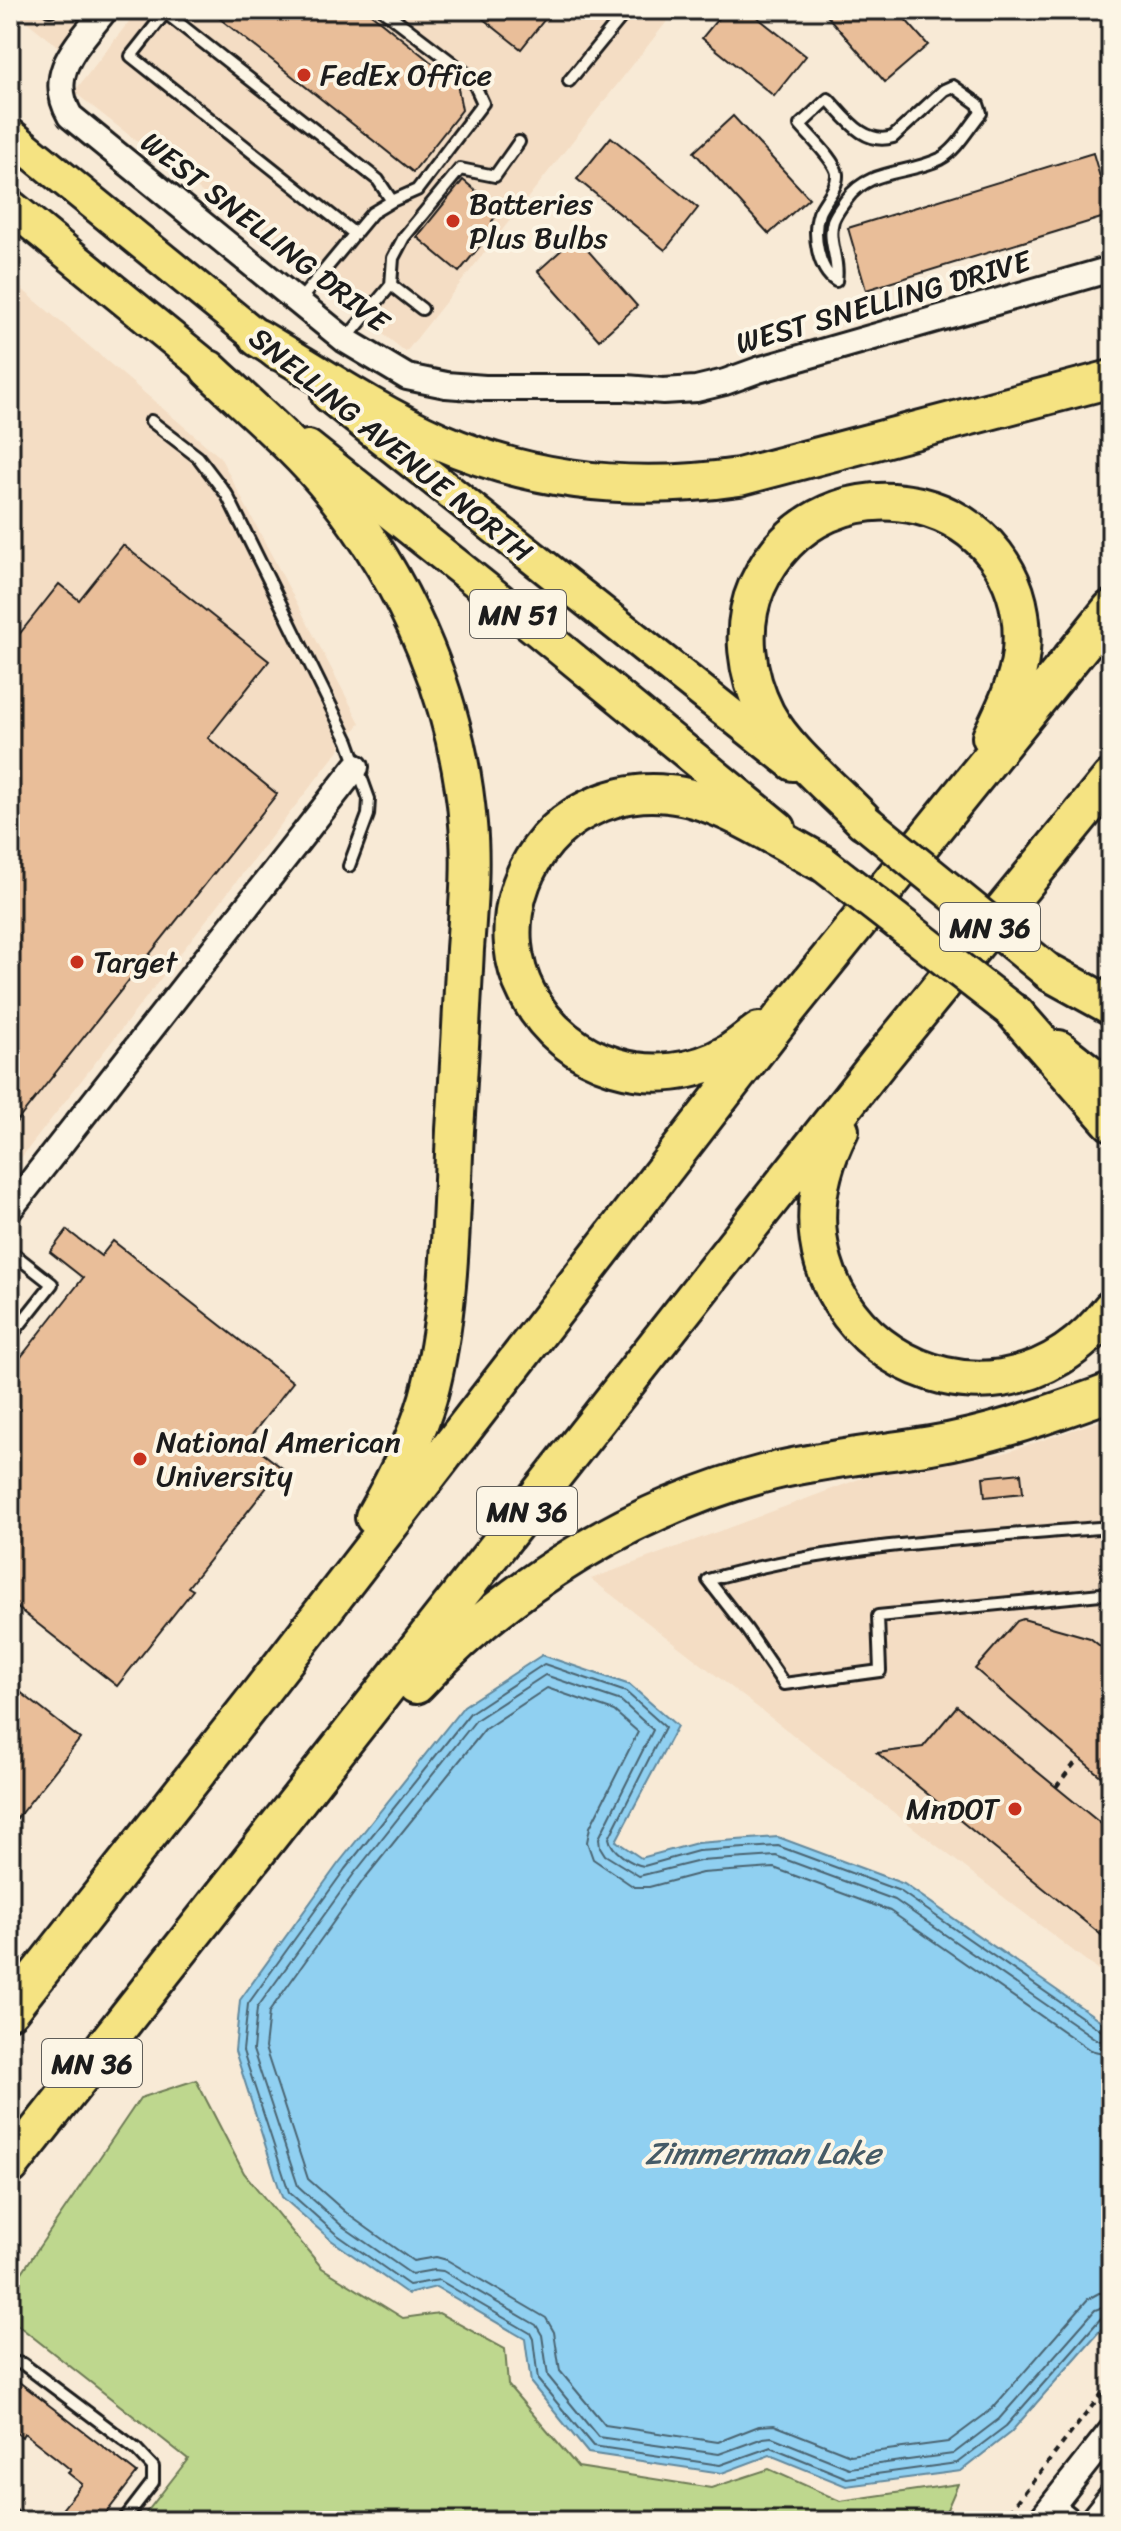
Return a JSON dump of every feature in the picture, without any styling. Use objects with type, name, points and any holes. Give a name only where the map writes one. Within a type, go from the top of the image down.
[{"type":"highway","points":[[258,338],[395,419],[438,441],[487,460],[538,474],[590,482],[643,485],[739,477],[1111,379]]},
{"type":"highway","points":[[209,369],[333,491],[368,538],[397,588],[437,677],[451,720],[459,754],[470,867],[444,1305],[433,1377],[412,1442],[390,1489],[367,1530],[260,1693]]},
{"type":"highway","points":[[864,821],[782,738],[767,715],[748,665],[746,640],[748,613],[755,591],[773,558],[788,540],[820,517],[871,501],[910,502],[933,509],[966,527],[997,556],[1008,573],[1019,609],[1021,652],[1012,691],[991,738],[946,812]]},
{"type":"highway","name":"MN 36","points":[[11,2009],[260,1693],[789,1008],[1111,609]]},
{"type":"highway","name":"MN 36","points":[[10,2166],[879,1062],[1108,785]]},
{"type":"highway","points":[[789,1008],[730,1052],[709,1062],[659,1073],[632,1072],[605,1065],[585,1056],[566,1041],[544,1019],[526,992],[518,968],[513,930],[515,905],[522,880],[534,857],[544,842],[564,824],[587,809],[613,798],[640,793],[696,799],[721,809],[822,863]]},
{"type":"highway","name":"SNELLING AVENUE NORTH","points":[[864,821],[1111,1023]]},
{"type":"highway","name":"SNELLING AVENUE NORTH","points":[[822,863],[1111,1089]]},
{"type":"highway","points":[[1049,972],[1111,1006]]},
{"type":"highway","points":[[1015,1013],[1111,1122]]},
{"type":"highway","points":[[879,1062],[826,1161],[818,1190],[816,1218],[819,1249],[827,1274],[839,1300],[864,1334],[902,1360],[928,1371],[979,1379],[1008,1378],[1063,1357],[1087,1337],[1111,1309]]},
{"type":"highway","points":[[175,1960],[370,1734],[433,1666],[513,1596],[593,1545],[673,1505],[768,1473],[996,1431],[1111,1392]]},
{"type":"main road","name":"SNELLING AVENUE NORTH","points":[[10,135],[258,338],[864,821]]},
{"type":"main road","name":"SNELLING AVENUE NORTH","points":[[10,206],[822,863]]},
{"type":"street","name":"WEST SNELLING DRIVE","points":[[92,14],[63,68],[59,89],[70,116],[345,340],[407,377],[446,385],[663,391],[696,389],[1111,269]]},
{"type":"street","points":[[10,1209],[356,767]]},
{"type":"street","points":[[1073,2521],[1047,2513],[1111,2431]]},
{"type":"street","points":[[1089,2521],[1111,2493]]},
{"type":"lane","points":[[297,302],[372,213],[417,190],[483,103],[471,77],[383,10]]},
{"type":"lane","points":[[569,81],[627,10]]},
{"type":"lane","points":[[355,234],[131,56],[163,11],[378,180],[392,201]]},
{"type":"lane","points":[[953,86],[961,90],[978,104],[981,113],[951,149],[940,158],[863,181],[835,216],[831,243],[838,269],[836,281],[826,275],[817,245],[817,227],[819,214],[836,182],[837,172],[800,125],[828,99],[861,133],[883,140],[893,137],[944,90],[953,86]]},
{"type":"lane","points":[[345,340],[391,285],[396,248],[460,169],[495,176],[519,142]]},
{"type":"lane","points":[[417,190],[434,203]]},
{"type":"lane","points":[[391,285],[422,309]]},
{"type":"lane","points":[[151,421],[198,457],[227,495],[348,741],[369,799],[368,815],[349,866]]},
{"type":"lane","points":[[10,1251],[52,1284],[10,1337]]},
{"type":"lane","points":[[1111,1527],[878,1549],[760,1565],[708,1580],[784,1684],[880,1671],[878,1616],[1111,1593]]},
{"type":"lane","points":[[10,2362],[23,2364],[136,2449],[153,2467],[153,2482],[123,2521]]},
{"type":"lane","points":[[10,2514],[19,2521]]},
{"type":"path","points":[[1056,1787],[1078,1759]]},
{"type":"path","points":[[1002,2521],[1111,2382]]},
{"type":"shaded area","points":[[12,10],[88,10],[59,47]]},
{"type":"shaded area","points":[[138,10],[676,10],[406,352],[74,92]]},
{"type":"shaded area","points":[[10,279],[220,457],[360,723],[10,1172]]},
{"type":"shaded area","points":[[1111,1417],[1111,1980],[591,1579],[870,1475],[1004,1453]]},
{"type":"green space","points":[[196,2080],[244,2173],[322,2268],[403,2318],[439,2313],[505,2349],[508,2385],[578,2467],[711,2488],[769,2469],[840,2501],[958,2484],[942,2521],[140,2521],[188,2459],[10,2319],[10,2290],[140,2098]]},
{"type":"water","name":"Zimmerman Lake","points":[[542,1655],[630,1685],[677,1726],[616,1841],[641,1858],[697,1843],[778,1837],[904,1884],[1111,2028],[1111,2318],[1011,2432],[961,2471],[846,2486],[770,2455],[722,2473],[588,2453],[531,2383],[525,2339],[436,2287],[408,2294],[331,2240],[282,2197],[235,2051],[240,2000],[338,1864],[464,1706]]},
{"type":"building","points":[[209,10],[366,10],[457,83],[462,110],[413,172]]},
{"type":"building","points":[[472,10],[552,10],[521,49]]},
{"type":"building","points":[[725,10],[748,10],[806,56],[774,96],[702,38]]},
{"type":"building","points":[[822,10],[897,10],[928,45],[885,82]]},
{"type":"building","points":[[733,116],[809,198],[769,234],[694,152]]},
{"type":"building","points":[[611,137],[698,208],[665,250],[577,179]]},
{"type":"building","points":[[1093,153],[1111,215],[866,290],[848,228]]},
{"type":"building","points":[[463,180],[500,211],[492,221],[497,225],[459,272],[417,237]]},
{"type":"building","points":[[576,237],[637,306],[599,340],[538,271]]},
{"type":"building","name":"Target","points":[[123,545],[269,661],[208,738],[277,794],[10,1130],[10,646],[59,584],[79,600]]},
{"type":"building","name":"National American University","points":[[67,1230],[101,1256],[113,1241],[293,1382],[247,1441],[282,1468],[188,1587],[193,1590],[117,1686],[10,1602],[10,1371],[83,1278],[50,1252]]},
{"type":"building","points":[[1021,1473],[1023,1493],[985,1497],[983,1477]]},
{"type":"building","points":[[1023,1619],[1090,1638],[1111,1655],[1111,1770],[1104,1779],[975,1669],[1017,1621]]},
{"type":"building","points":[[10,1684],[80,1739],[10,1827]]},
{"type":"building","name":"MnDOT","points":[[957,1706],[1111,1832],[1111,1943],[877,1753],[923,1747]]},
{"type":"building","points":[[10,2375],[137,2473],[100,2521],[53,2521],[82,2484],[55,2457],[24,2433],[22,2437],[10,2428]]},
{"type":"place","name":"FedEx Office","points":[[304,75]]},
{"type":"place","name":"Batteries Plus Bulbs","points":[[453,221]]},
{"type":"place","name":"Target","points":[[77,962]]},
{"type":"place","name":"National American University","points":[[140,1459]]},
{"type":"place","name":"MnDOT","points":[[1015,1809]]}]
